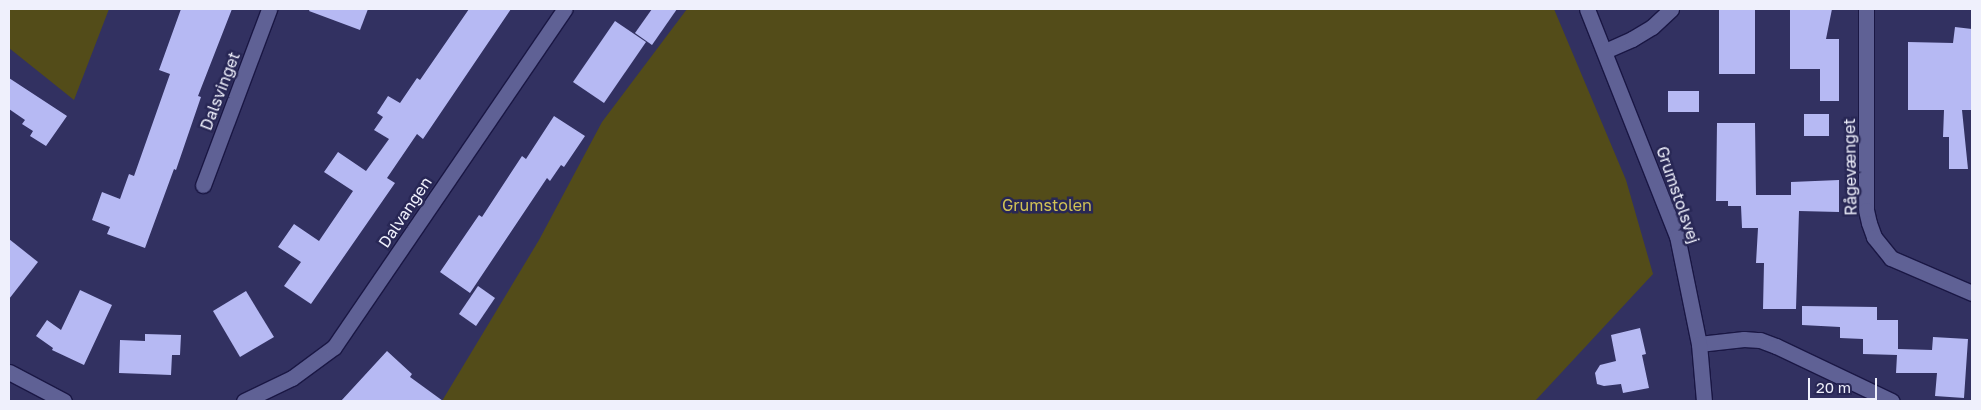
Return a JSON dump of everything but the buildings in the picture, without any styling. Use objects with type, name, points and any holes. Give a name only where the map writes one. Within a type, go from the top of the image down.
[{"type":"street","name":"Dalsvinget","points":[[203,185],[269,9]]},
{"type":"street","name":"Dalvangen","points":[[244,401],[292,378],[334,347],[565,9]]},
{"type":"street","name":"Grumstolsvej","points":[[1588,9],[1677,236],[1699,344],[1704,401]]},
{"type":"street","points":[[1605,51],[1632,39],[1652,27],[1672,9]]},
{"type":"street","name":"Rågevænget","points":[[1866,9],[1866,210],[1871,230],[1881,248],[1890,258],[1972,293]]},
{"type":"street","points":[[1699,344],[1744,339],[1760,340],[1892,401]]},
{"type":"street","points":[[9,372],[64,401]]},
{"type":"green space","points":[[9,9],[109,9],[74,100],[9,48]]},
{"type":"green space","name":"Grumstolen","points":[[687,9],[1554,9],[1626,180],[1653,274],[1535,401],[442,401],[539,240],[602,122]]}]
